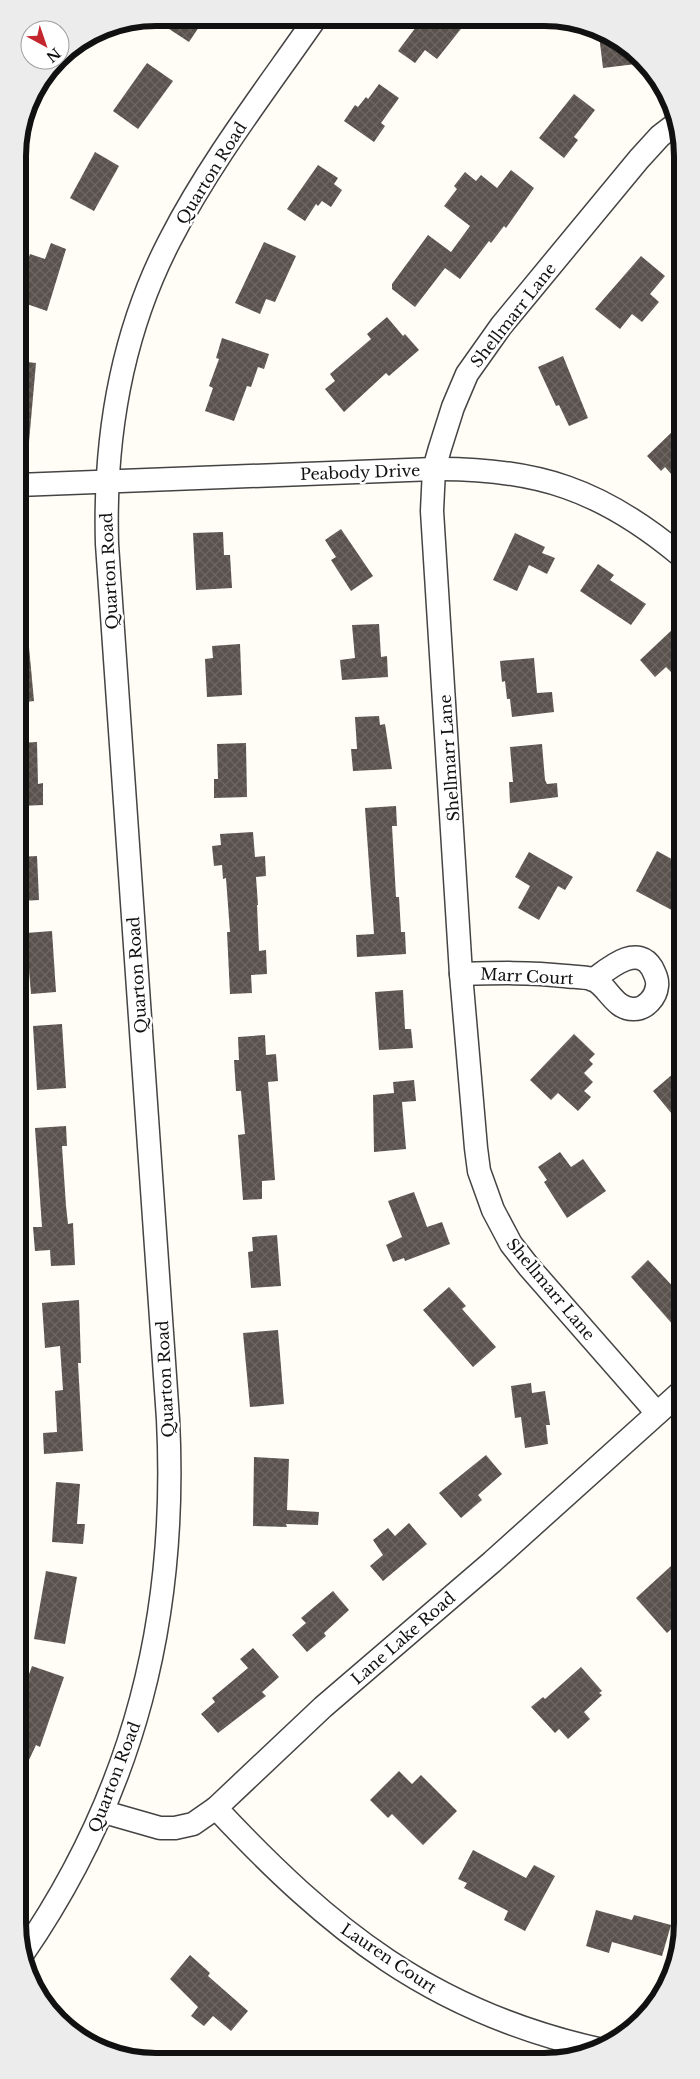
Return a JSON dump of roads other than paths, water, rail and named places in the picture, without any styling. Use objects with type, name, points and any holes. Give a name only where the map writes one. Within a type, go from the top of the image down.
[{"type":"street","name":"Quarton Road","points":[[28,1944],[71,1879],[104,1812],[132,1734],[155,1644],[164,1580],[170,1505],[170,1453],[160,1300],[110,610],[106,517],[112,422],[119,383],[140,310],[155,271],[188,206],[308,27]]},
{"type":"street","name":"Shellmarr Lane","points":[[657,1413],[511,1244],[492,1210],[479,1170],[461,974],[432,511],[434,468],[453,408],[467,374],[482,351],[639,159],[660,136],[670,128]]},
{"type":"street","name":"Peabody Drive","points":[[27,485],[434,468],[491,470],[548,480],[568,486],[622,511],[650,530],[674,550]]},
{"type":"street","name":"Marr Court","points":[[461,974],[546,974],[593,980]]},
{"type":"street","name":"Lane Lake Road","points":[[104,1812],[160,1828],[175,1828],[193,1824],[216,1808],[323,1707],[492,1562],[673,1399]]},
{"type":"street","name":"Lauren Court","points":[[216,1808],[269,1864],[299,1892],[346,1931],[420,1983],[506,2023],[558,2040],[585,2046]]}]
